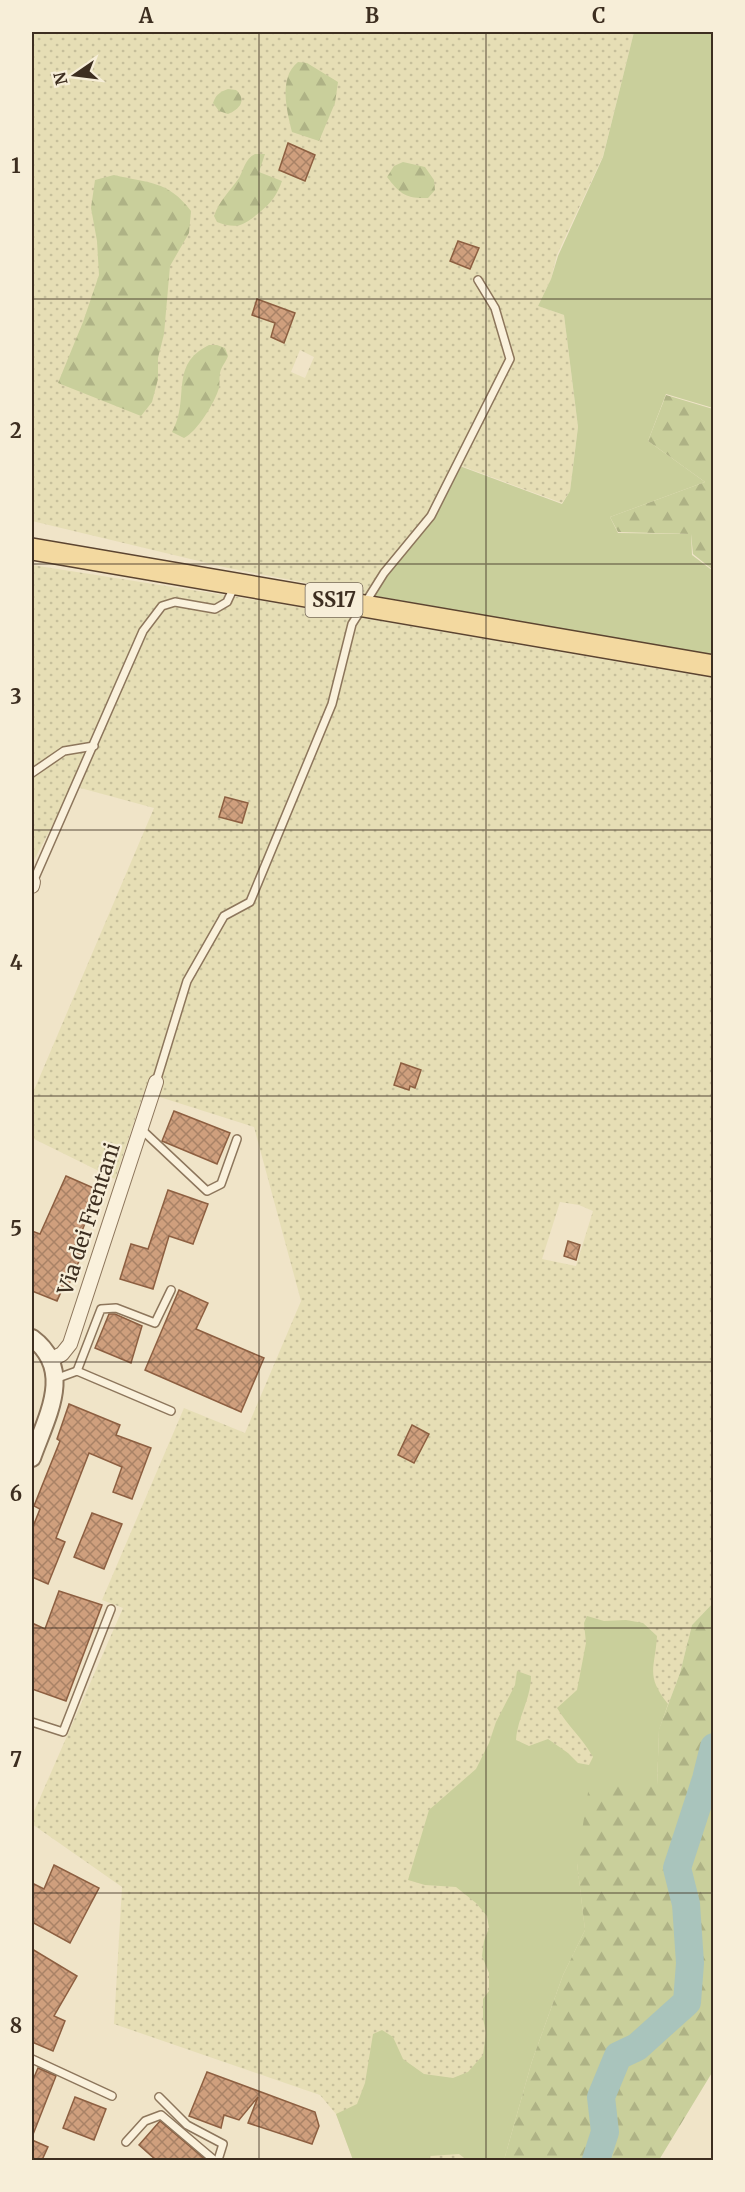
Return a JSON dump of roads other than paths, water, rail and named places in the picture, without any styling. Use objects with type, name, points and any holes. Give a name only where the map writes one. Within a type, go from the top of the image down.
[{"type":"main road","name":"SS17","points":[[32,549],[714,666]]},
{"type":"street","name":"Via dei Frentani","points":[[50,1360],[62,1354],[70,1344],[156,1082]]},
{"type":"street","points":[[32,1338],[44,1349],[55,1378],[54,1396],[32,1458]]},
{"type":"lane","points":[[156,1082],[187,981],[224,916],[250,903],[332,704],[352,624],[384,573],[431,516],[510,359],[495,308],[478,280]]},
{"type":"lane","points":[[32,884],[143,631],[162,606],[175,602],[215,609],[227,602],[236,583]]},
{"type":"lane","points":[[32,773],[63,751],[94,746]]},
{"type":"lane","points":[[141,1129],[207,1191],[221,1184],[237,1139]]},
{"type":"lane","points":[[77,1371],[101,1310],[116,1308],[155,1323],[171,1290]]},
{"type":"lane","points":[[55,1378],[77,1371],[171,1411]]},
{"type":"lane","points":[[32,1722],[63,1732],[111,1609]]},
{"type":"lane","points":[[32,2059],[112,2096]]},
{"type":"lane","points":[[126,2142],[145,2121],[161,2115],[216,2160],[223,2144],[187,2125],[159,2097]]},
{"type":"waterway","points":[[596,2160],[605,2132],[601,2097],[618,2056],[637,2047],[687,2002],[690,1963],[686,1904],[677,1868],[714,1747]]}]
